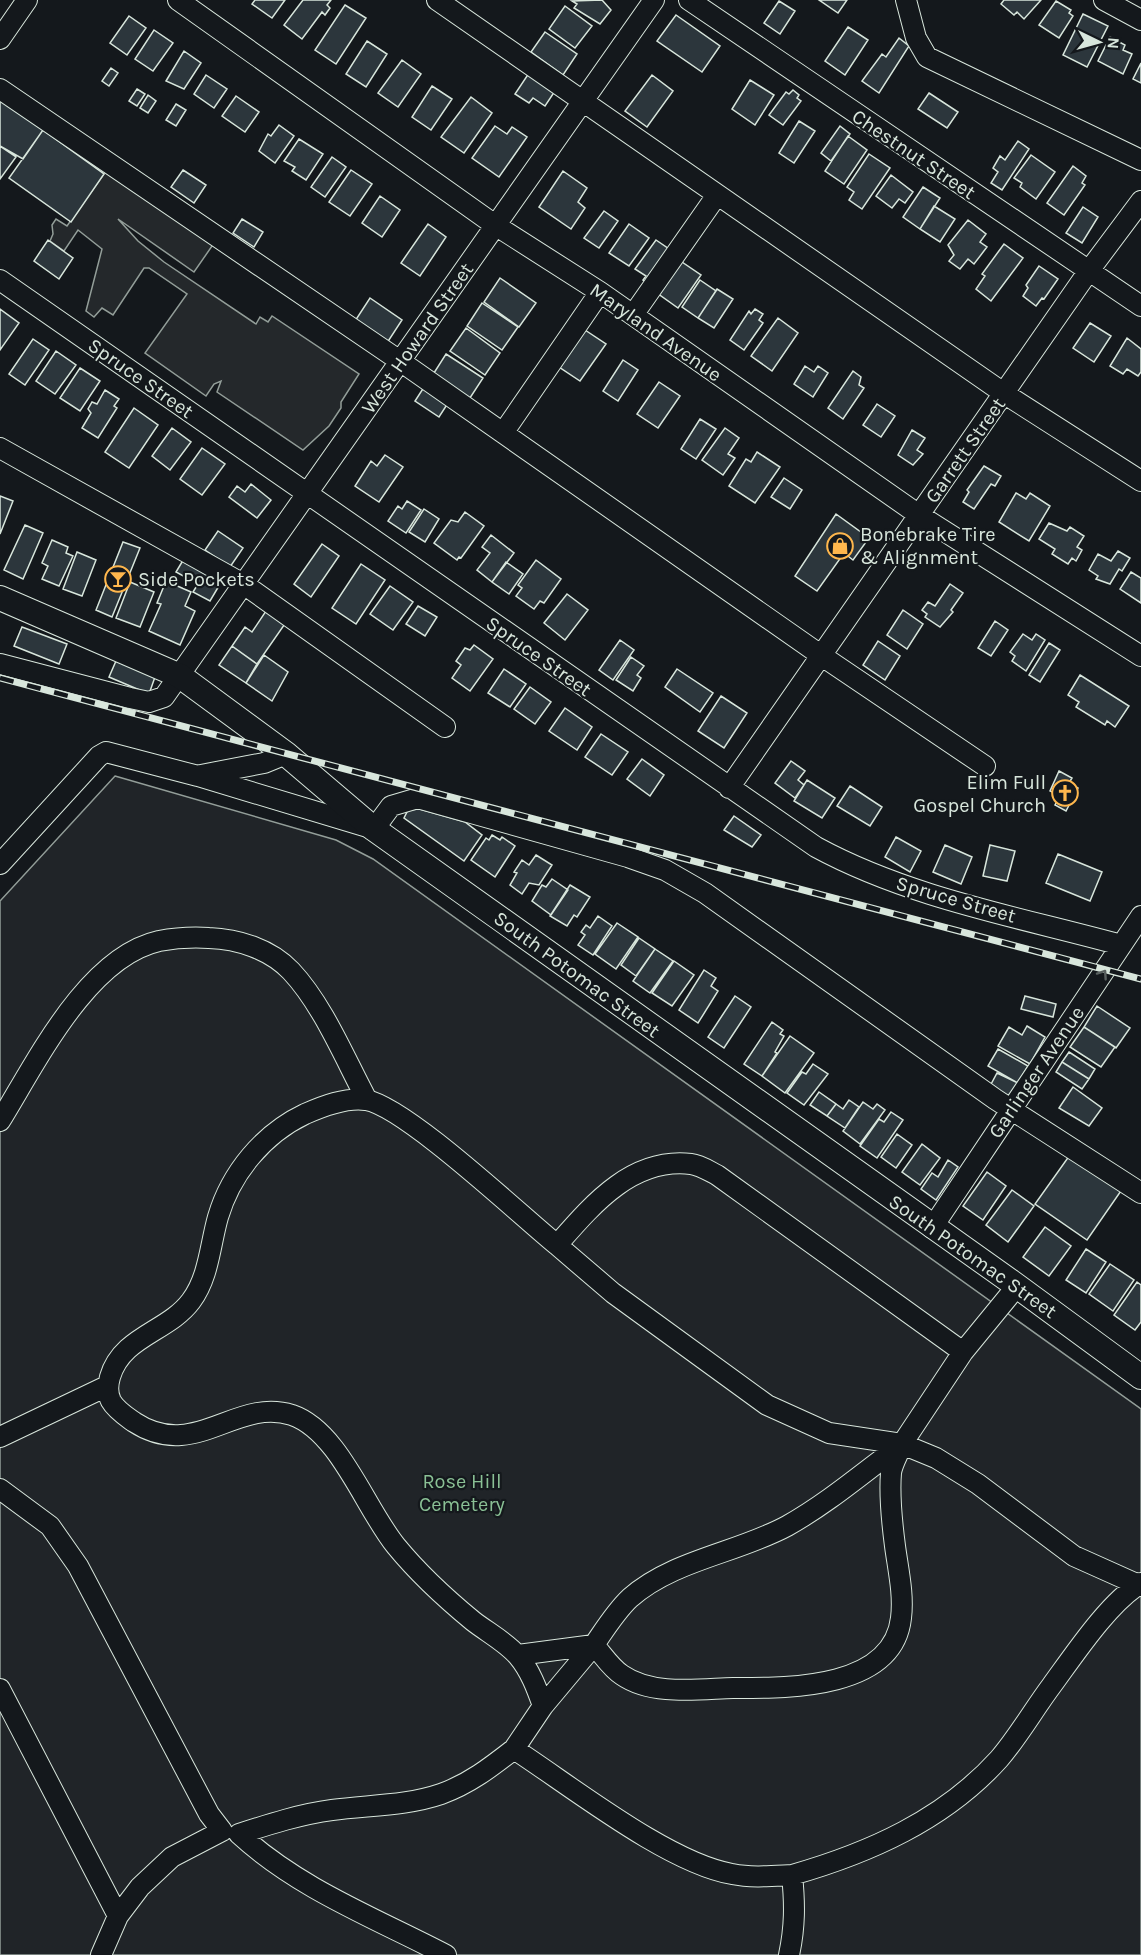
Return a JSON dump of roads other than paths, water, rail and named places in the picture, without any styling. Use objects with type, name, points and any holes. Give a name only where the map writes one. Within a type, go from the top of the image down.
[{"type":"main road","name":"South Potomac Street","points":[[0,598],[180,676],[286,754],[374,829],[932,1228],[1017,1286],[1141,1377]]},
{"type":"street","points":[[0,39],[27,0]]},
{"type":"street","name":"Maryland Avenue","points":[[178,0],[495,225],[600,292],[919,515],[1141,656]]},
{"type":"street","points":[[437,0],[1005,394],[1141,481]]},
{"type":"street","name":"West Howard Street","points":[[0,664],[149,702],[164,697],[245,585],[654,0]]},
{"type":"street","name":"Chestnut Street","points":[[689,0],[1141,306]]},
{"type":"street","points":[[906,0],[916,38],[927,57],[1141,160]]},
{"type":"street","points":[[1104,0],[1141,20]]},
{"type":"street","points":[[0,89],[400,361],[822,656],[985,766]]},
{"type":"street","points":[[633,315],[717,195]]},
{"type":"street","name":"Garrett Street","points":[[729,788],[1088,272],[1141,201]]},
{"type":"street","name":"Spruce Street","points":[[0,280],[816,847],[850,866],[932,894],[1130,938]]},
{"type":"street","points":[[503,433],[600,292]]},
{"type":"street","points":[[0,448],[245,585],[445,727]]},
{"type":"street","points":[[0,864],[99,756],[106,752],[198,776],[374,829],[391,806],[418,798],[627,856],[665,870],[705,893],[1011,1109],[1139,1186]]},
{"type":"street","points":[[198,776],[264,763],[286,754]]},
{"type":"street","name":"Garlinger Avenue","points":[[932,1228],[1011,1109],[1130,938],[1141,916]]},
{"type":"street","points":[[0,1121],[58,1028],[110,966],[158,941],[194,937],[228,939],[266,952],[291,971],[329,1028],[367,1100]]},
{"type":"street","points":[[514,1749],[638,1831],[709,1867],[732,1874],[762,1877],[792,1875],[872,1849],[957,1799],[999,1759],[1075,1653],[1106,1615],[1140,1584],[1074,1556],[978,1484],[936,1458],[902,1444],[829,1433],[767,1405],[613,1293],[427,1136],[395,1113],[367,1100],[337,1103],[293,1120],[268,1138],[248,1160],[231,1185],[219,1216],[201,1285],[189,1304],[126,1348],[113,1366],[107,1386],[111,1401],[125,1416],[144,1429],[163,1435],[182,1437],[244,1417],[268,1413],[289,1414],[311,1424],[328,1440],[394,1544],[420,1574],[518,1655],[534,1682],[543,1706]]},
{"type":"street","points":[[556,1245],[592,1204],[612,1187],[638,1173],[666,1163],[694,1164],[717,1174],[963,1352]]},
{"type":"street","points":[[594,1645],[622,1675],[639,1683],[665,1689],[810,1685],[841,1679],[866,1669],[885,1654],[896,1637],[901,1620],[902,1601],[892,1523],[891,1472],[902,1444],[916,1419],[963,1352],[1017,1286]]},
{"type":"street","points":[[0,1437],[107,1386]]},
{"type":"street","points":[[101,1955],[118,1916],[140,1887],[171,1857],[231,1832],[331,1810],[405,1802],[439,1794],[466,1784],[514,1749],[543,1706],[629,1599],[648,1584],[675,1571],[755,1542],[789,1525],[829,1499],[902,1444]]},
{"type":"street","points":[[0,1489],[50,1526],[78,1566],[209,1814],[300,1881],[446,1955]]},
{"type":"street","points":[[518,1655],[594,1645]]},
{"type":"street","points":[[0,1689],[118,1916]]},
{"type":"street","points":[[789,1955],[795,1919],[792,1875]]},
{"type":"railway","points":[[0,678],[1141,979]]},
{"type":"place","name":"Bonebrake Tire & Alignment","points":[[840,546]]},
{"type":"place","name":"Side Pockets","points":[[118,579]]},
{"type":"place","name":"Elim Full Gospel Church","points":[[1065,793]]},
{"type":"park label","name":"Rose Hill Cemetery","points":[[462,1492]]}]
